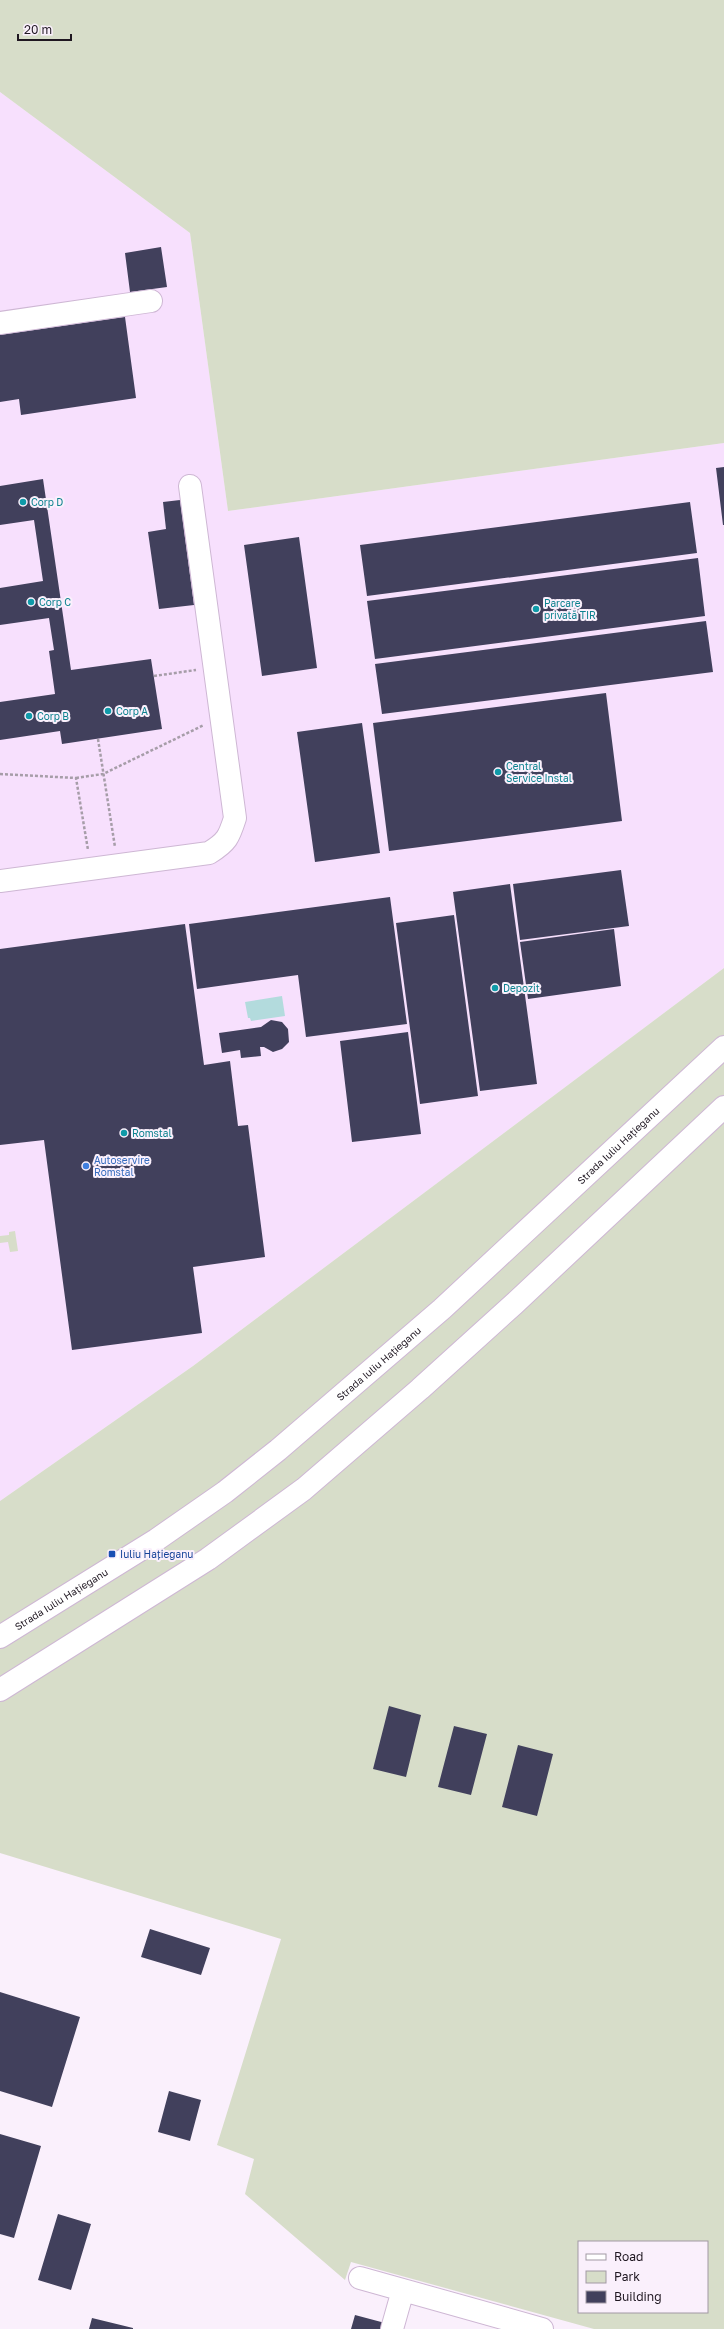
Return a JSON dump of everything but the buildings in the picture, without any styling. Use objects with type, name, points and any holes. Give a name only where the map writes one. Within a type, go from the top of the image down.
[{"type":"main road","points":[[0,323],[152,301]]},
{"type":"main road","points":[[0,881],[209,853],[224,844],[235,818],[190,486]]},
{"type":"main road","name":"Strada Iuliu Hațieganu","points":[[0,1637],[156,1540],[226,1492],[278,1450],[442,1309],[724,1047]]},
{"type":"main road","points":[[0,1690],[208,1559],[304,1489],[420,1389],[514,1304],[724,1107]]},
{"type":"main road","points":[[360,2278],[403,2290],[511,2325],[542,2329]]},
{"type":"main road","points":[[392,2329],[403,2290]]},
{"type":"path","points":[[154,676],[214,667]]},
{"type":"path","points":[[0,774],[76,778],[103,774],[221,716]]},
{"type":"path","points":[[98,739],[117,865]]},
{"type":"path","points":[[76,778],[91,869]]},
{"type":"shaded area","name":"Romstal","points":[[0,92],[190,233],[228,511],[724,443],[724,968],[193,1366],[0,1501]]},
{"type":"shaded area","points":[[282,996],[285,1016],[251,1021],[250,1018],[248,1018],[245,1002]]},
{"type":"green space","points":[[0,0],[724,0],[724,443],[228,511],[190,233],[0,92]]},
{"type":"green space","points":[[724,968],[724,2329],[594,2329],[351,2262],[345,2280],[245,2194],[254,2159],[217,2145],[281,1939],[0,1853],[0,1501],[193,1366]]},
{"type":"green space","points":[[15,1231],[18,1251],[10,1252],[8,1242],[0,1243],[0,1236],[9,1235],[9,1232]]},
{"type":"place","name":"Corp D","points":[[23,502]]},
{"type":"place","name":"Corp C","points":[[31,602]]},
{"type":"place","name":"Parcare privată TIR","points":[[536,609]]},
{"type":"place","name":"Corp A","points":[[108,711]]},
{"type":"place","name":"Corp B","points":[[29,716]]},
{"type":"place","name":"Central Service Instal","points":[[498,772]]},
{"type":"place","name":"Depozit","points":[[495,988]]},
{"type":"place","name":"Romstal","points":[[124,1133]]},
{"type":"place","name":"Autoservire Romstal","points":[[86,1166]]},
{"type":"place","name":"Iuliu Hațieganu","points":[[112,1554]]}]
